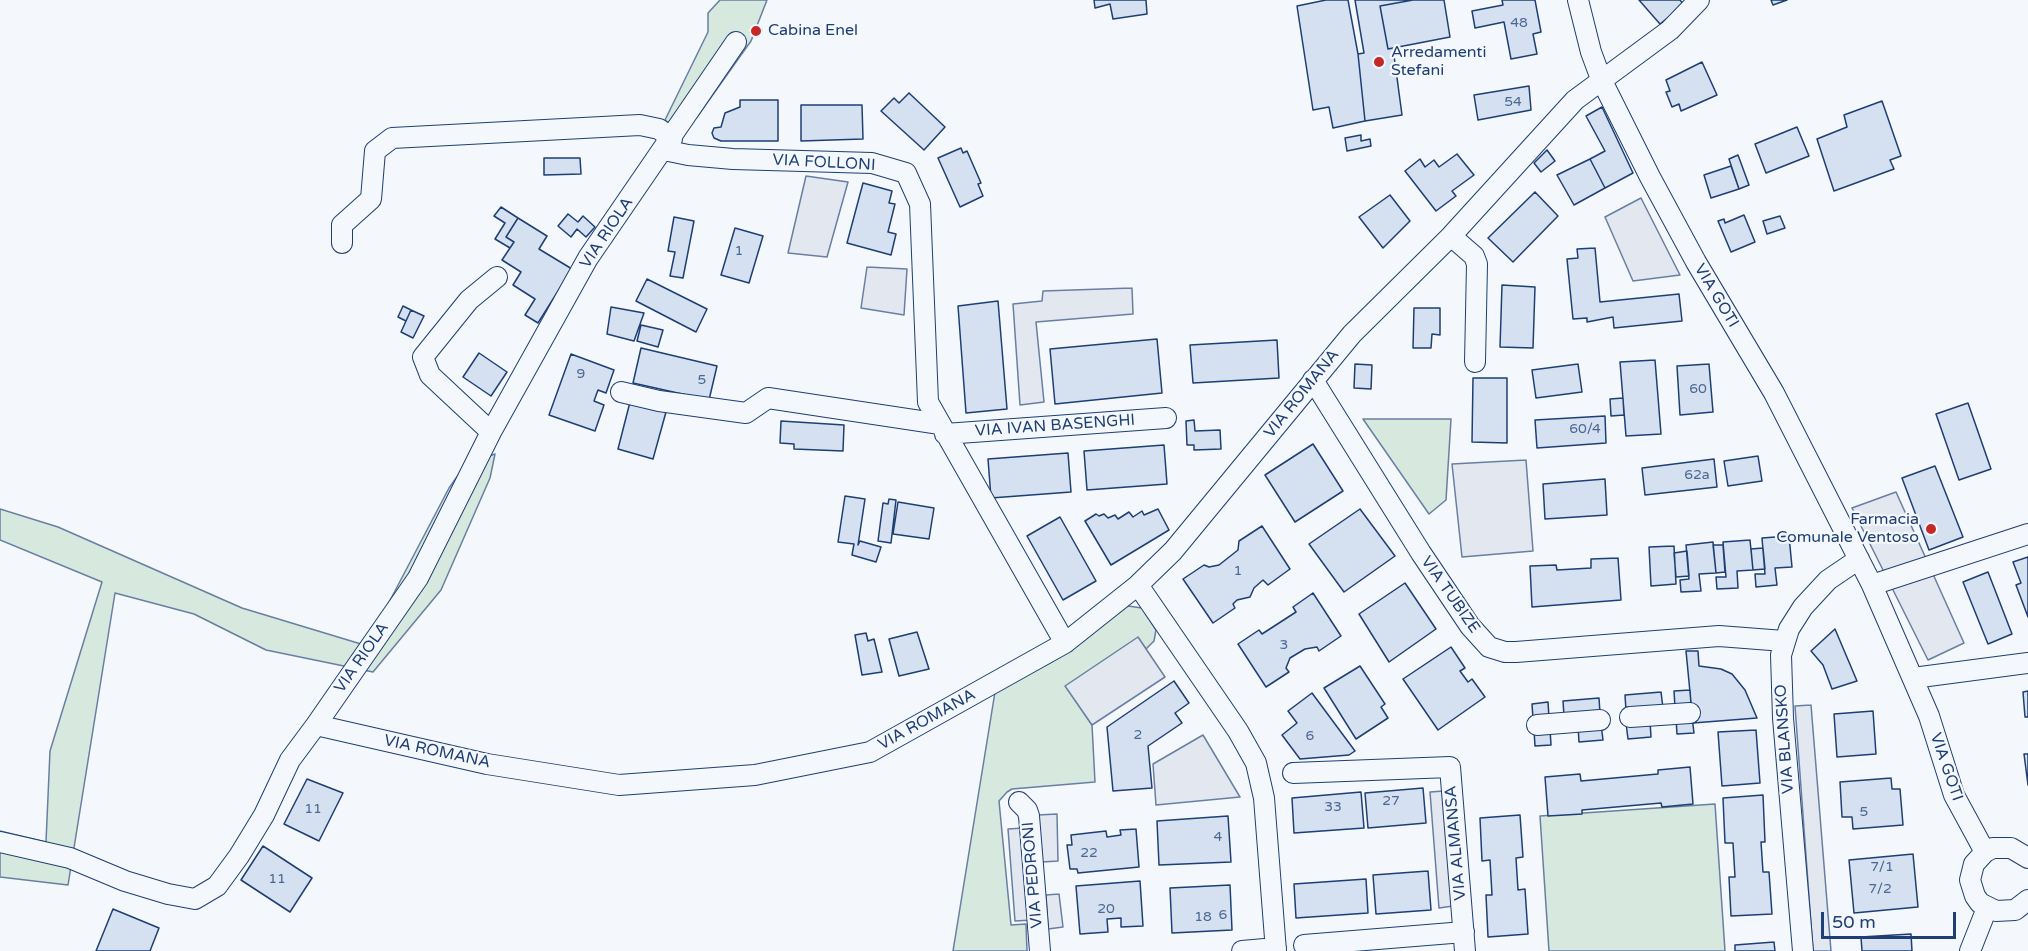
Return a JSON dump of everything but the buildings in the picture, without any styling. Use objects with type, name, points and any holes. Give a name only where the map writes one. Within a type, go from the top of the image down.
[{"type":"street","name":"VIA GOTI","points":[[1578,0],[1590,52],[1601,79],[1696,262],[1791,423],[1872,585],[1913,678],[1954,795],[1985,852]]},
{"type":"street","name":"VIA ROMANA","points":[[316,725],[487,764],[620,785],[755,775],[870,752],[1065,643],[1138,585],[1173,551],[1352,334],[1451,236],[1575,100],[1670,30],[1699,0]]},
{"type":"street","name":"VIA RIOLA","points":[[316,725],[418,578],[491,432],[588,258],[668,144],[735,42]]},
{"type":"street","name":"VIA FOLLONI","points":[[342,243],[342,225],[372,200],[375,151],[392,138],[640,125],[659,129],[668,144],[733,159],[872,163],[906,173],[920,204],[928,402],[1065,643]]},
{"type":"street","points":[[1451,236],[1474,256],[1478,264],[1475,362]]},
{"type":"street","points":[[491,432],[430,375],[423,357],[469,300],[497,277]]},
{"type":"street","name":"VIA TUBIZE","points":[[1313,380],[1421,553],[1470,626],[1489,647],[1505,652],[1516,652],[1719,636],[1784,642]]},
{"type":"street","points":[[621,392],[659,401],[746,413],[768,398],[942,429]]},
{"type":"street","name":"VIA IVAN BASENGHI","points":[[942,429],[1166,418]]},
{"type":"street","points":[[1872,585],[2028,534]]},
{"type":"street","name":"VIA BLANSKO","points":[[1803,951],[1782,696],[1781,655],[1795,618],[1812,595],[1828,580],[1859,559]]},
{"type":"street","points":[[1138,585],[1238,731],[1256,763],[1264,798],[1276,950],[1242,951]]},
{"type":"street","points":[[1913,678],[2028,663]]},
{"type":"street","points":[[1630,717],[1690,713]]},
{"type":"street","points":[[1537,725],[1600,720]]},
{"type":"street","points":[[0,842],[70,858],[125,881],[168,894],[195,899],[218,886],[239,856],[264,815],[290,760],[316,725]]},
{"type":"street","name":"VIA ALMANSA","points":[[1293,773],[1450,766],[1464,942],[1304,945]]},
{"type":"street","name":"VIA PEDRONI","points":[[1019,802],[1027,810],[1029,816],[1040,951]]},
{"type":"street","points":[[2028,858],[2011,848],[1993,848],[1985,852],[1974,864],[1970,880],[1975,896],[1987,908],[2006,912],[2015,910],[2028,900]]},
{"type":"street","points":[[1970,951],[1987,908]]},
{"type":"shaded area","points":[[720,0],[767,0],[751,41],[697,117],[682,134],[665,120],[708,32],[708,13]]},
{"type":"shaded area","points":[[806,176],[848,182],[827,257],[788,253]]},
{"type":"shaded area","points":[[1641,198],[1680,275],[1633,281],[1605,217]]},
{"type":"shaded area","points":[[867,267],[907,269],[904,315],[861,308]]},
{"type":"shaded area","points":[[1132,288],[1133,314],[1036,322],[1044,402],[1020,405],[1013,304],[1042,301],[1043,291]]},
{"type":"shaded area","points":[[1363,419],[1451,419],[1446,500],[1429,514]]},
{"type":"shaded area","points":[[495,454],[490,478],[441,590],[373,672],[266,650],[194,614],[115,593],[68,885],[0,877],[0,831],[46,842],[50,751],[102,582],[0,540],[0,509],[58,527],[242,608],[361,644],[386,608],[449,488],[466,464]]},
{"type":"shaded area","points":[[1526,460],[1533,551],[1462,557],[1452,464]]},
{"type":"shaded area","points":[[1896,492],[1964,643],[1928,660],[1852,508]]},
{"type":"shaded area","points":[[1128,606],[1142,608],[1156,630],[1154,641],[1146,649],[1138,638],[1066,686],[1092,725],[1095,782],[1012,789],[999,801],[1011,925],[1026,924],[1027,951],[953,951],[995,692],[1053,661]]},
{"type":"shaded area","points":[[1138,637],[1165,677],[1092,725],[1065,686]]},
{"type":"shaded area","points":[[1811,705],[1831,951],[1813,951],[1795,706]]},
{"type":"shaded area","points":[[1203,735],[1240,797],[1156,805],[1153,764]]},
{"type":"shaded area","points":[[1444,791],[1453,906],[1439,908],[1430,792]]},
{"type":"shaded area","points":[[1715,804],[1725,951],[1549,951],[1540,816]]},
{"type":"shaded area","points":[[1057,814],[1058,861],[1042,862],[1038,815]]},
{"type":"shaded area","points":[[1024,828],[1032,920],[1015,921],[1008,829]]},
{"type":"shaded area","points":[[1059,894],[1063,927],[1048,929],[1046,895]]},
{"type":"place","name":"Cabina Enel","points":[[756,31]]},
{"type":"place","name":"Arredamenti Stefani","points":[[1379,62]]},
{"type":"place","name":"Farmacia Comunale Ventoso","points":[[1931,529]]}]
